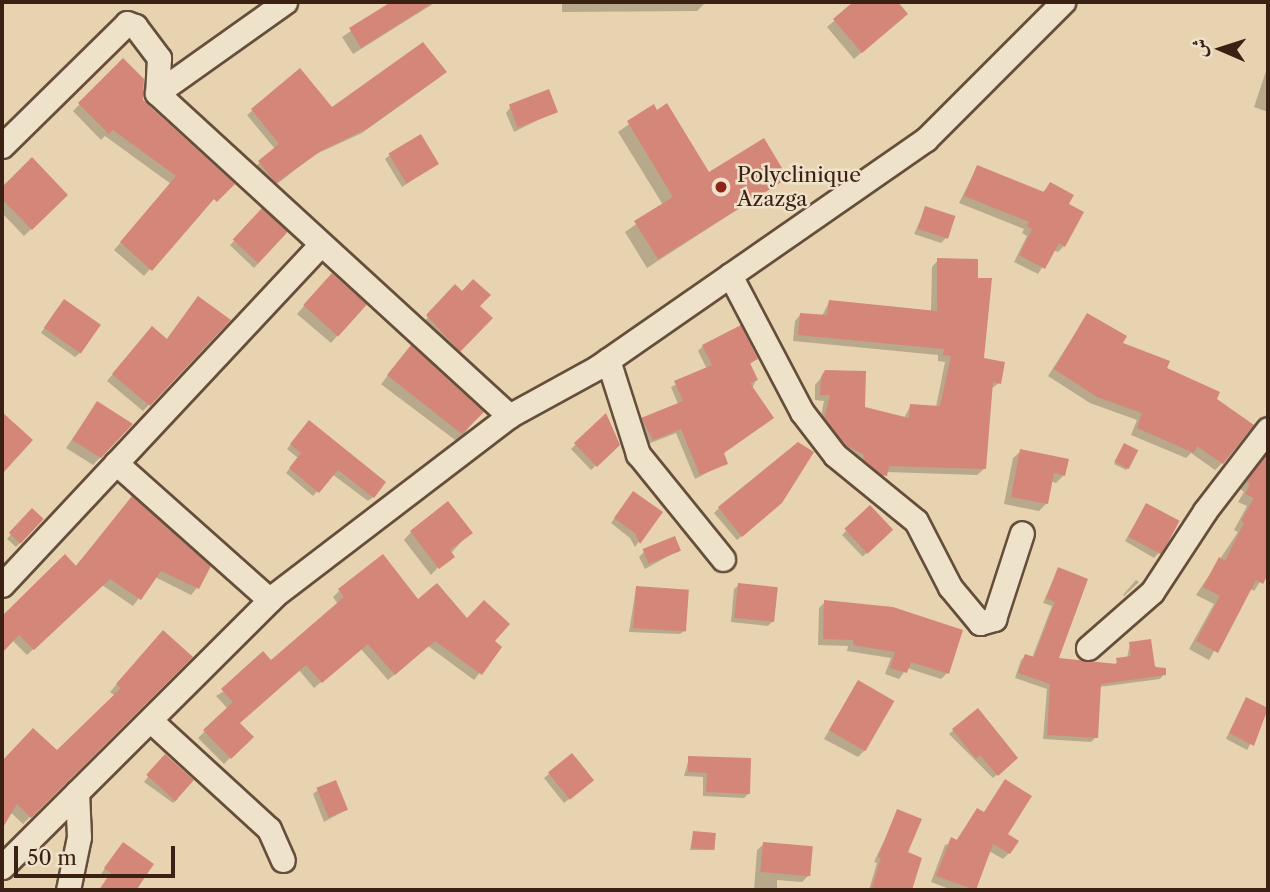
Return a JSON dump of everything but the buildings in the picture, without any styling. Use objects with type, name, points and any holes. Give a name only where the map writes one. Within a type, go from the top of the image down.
[{"type":"street","points":[[157,93],[285,2]]},
{"type":"street","points":[[2,867],[270,600],[509,416],[608,360],[926,139],[1063,2]]},
{"type":"street","points":[[2,146],[127,23],[135,26],[159,58],[157,93]]},
{"type":"street","points":[[157,93],[509,416]]},
{"type":"street","points":[[2,585],[321,244]]},
{"type":"street","points":[[730,275],[802,412],[835,455],[916,521],[950,587],[980,623],[994,619],[1022,533]]},
{"type":"street","points":[[608,360],[638,454],[723,559]]},
{"type":"street","points":[[1088,648],[1152,592],[1205,511],[1268,429]]},
{"type":"street","points":[[116,463],[270,600]]},
{"type":"street","points":[[150,720],[269,830],[283,860]]},
{"type":"street","points":[[68,890],[79,837],[77,792]]},
{"type":"place","name":"Polyclinique Azazga","points":[[721,187]]}]
